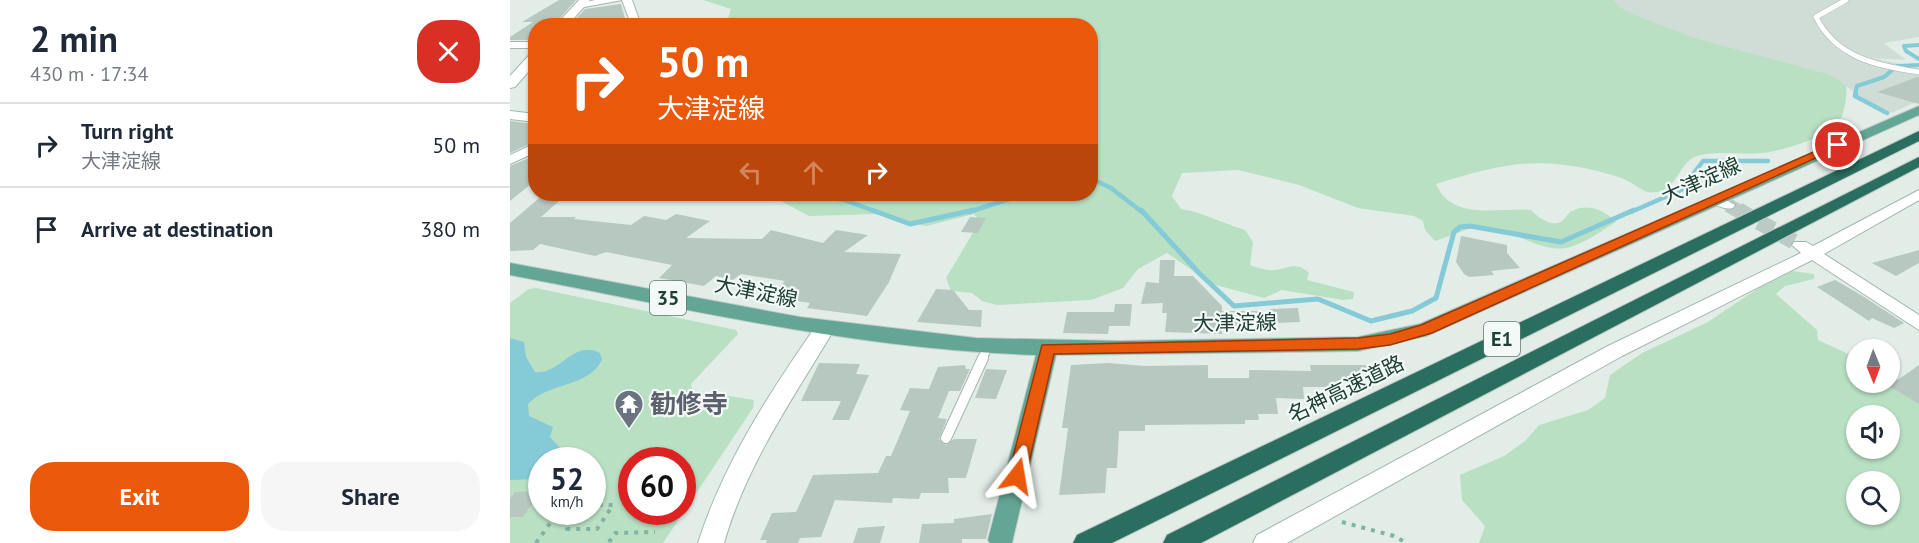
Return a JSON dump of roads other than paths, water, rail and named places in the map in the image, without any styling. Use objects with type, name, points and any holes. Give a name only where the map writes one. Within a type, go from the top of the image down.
[{"type":"highway","name":"名神高速道路","points":[[1086,543],[1919,135]]},
{"type":"highway","name":"E1","points":[[1176,543],[1919,161]]},
{"type":"main road","name":"大津淀線","points":[[510,269],[825,328],[988,345],[1048,348],[1358,344],[1390,339],[1426,329],[1722,202],[1919,110]]},
{"type":"main road","points":[[998,542],[1048,348]]},
{"type":"street","points":[[567,18],[582,2],[617,0]]},
{"type":"street","points":[[627,0],[634,18]]},
{"type":"street","points":[[510,45],[528,45]]},
{"type":"street","points":[[510,84],[528,64]]},
{"type":"street","points":[[510,115],[528,117]]},
{"type":"street","points":[[510,160],[528,151]]},
{"type":"street","points":[[1265,543],[1615,351],[1807,249],[1919,194]]},
{"type":"street","points":[[1807,249],[1919,324]]},
{"type":"street","points":[[711,543],[731,489],[795,374],[825,328]]},
{"type":"lane","points":[[1846,0],[1816,17],[1819,27],[1851,57],[1919,72]]},
{"type":"lane","points":[[946,438],[988,345]]},
{"type":"water","points":[[510,338],[524,342],[526,357],[535,372],[552,368],[582,350],[600,353],[602,360],[587,376],[546,392],[528,404],[529,416],[553,427],[550,437],[559,447],[528,447],[528,479],[510,480]]},
{"type":"waterway","points":[[1919,45],[1904,46],[1906,51],[1919,59]]},
{"type":"waterway","points":[[1855,94],[1857,86],[1884,77],[1897,66],[1919,65]]},
{"type":"waterway","points":[[1856,93],[1855,96],[1887,113]]},
{"type":"waterway","points":[[1631,212],[1681,190],[1703,161],[1768,161]]},
{"type":"waterway","points":[[1098,182],[1111,188],[1142,212]]},
{"type":"waterway","points":[[847,201],[877,212]]},
{"type":"waterway","points":[[969,212],[1003,201]]},
{"type":"waterway","points":[[872,210],[910,224],[974,210]]},
{"type":"waterway","points":[[1141,210],[1200,274],[1234,306],[1318,299],[1371,321],[1412,311],[1436,298],[1454,232],[1460,227],[1470,226],[1561,242],[1634,210]]},
{"type":"tunnel","points":[[1728,205],[1740,212]]},
{"type":"tunnel","points":[[1738,210],[1800,245]]},
{"type":"place","name":"勧修寺","points":[[629,430]]}]
